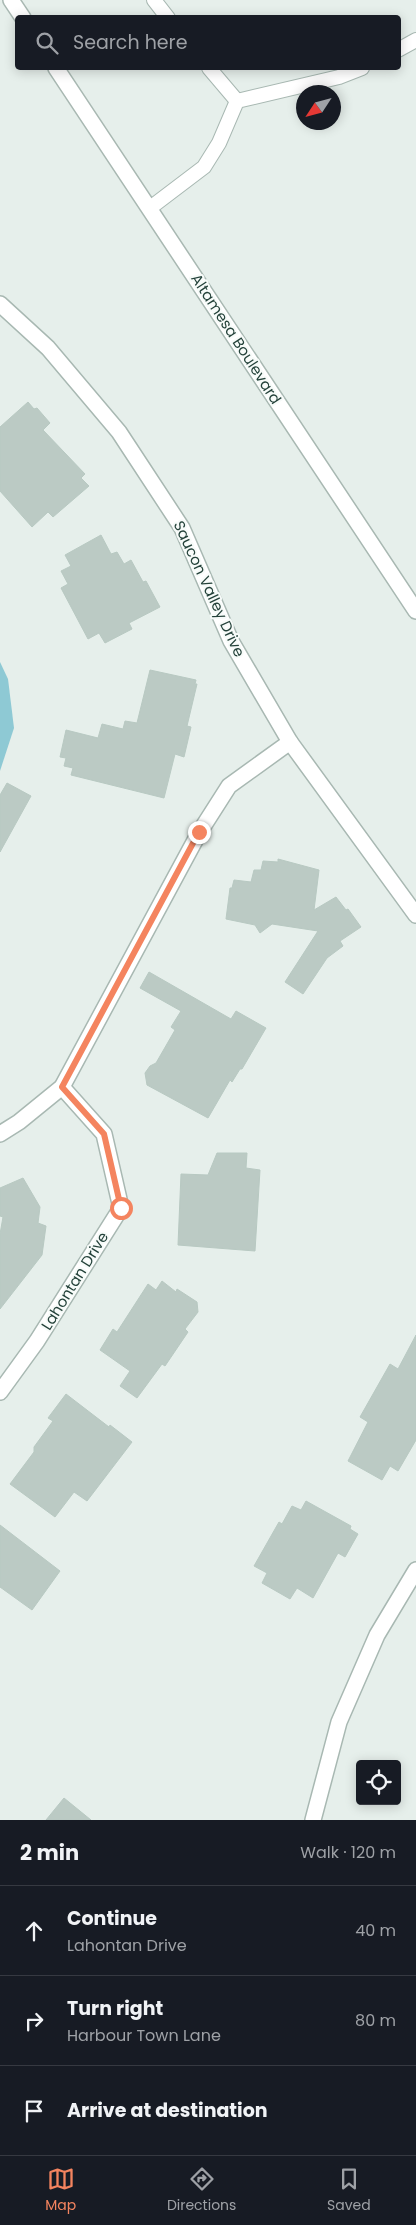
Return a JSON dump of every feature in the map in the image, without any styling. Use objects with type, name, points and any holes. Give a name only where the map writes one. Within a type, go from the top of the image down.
[{"type":"street","points":[[11,0],[21,15]]},
{"type":"street","name":"Altamesa Boulevard","points":[[57,70],[416,611]]},
{"type":"street","name":"Saucon Valley Drive","points":[[0,304],[48,348],[119,432],[182,528],[231,641],[290,742],[416,915]]},
{"type":"street","points":[[0,1134],[19,1122],[62,1087],[199,832],[229,786],[290,742]]},
{"type":"street","name":"Lahontan Drive","points":[[0,1392],[37,1341],[121,1208],[104,1134],[62,1087]]},
{"type":"street","points":[[313,1820],[339,1722],[377,1635],[416,1570]]},
{"type":"lane","points":[[154,0],[166,15]]},
{"type":"lane","points":[[401,48],[416,40]]},
{"type":"lane","points":[[211,70],[237,101]]},
{"type":"lane","points":[[237,101],[330,79],[356,70]]},
{"type":"lane","points":[[150,208],[204,167],[219,143],[237,101]]},
{"type":"water","points":[[0,662],[8,679],[14,728],[0,771]]},
{"type":"building","points":[[28,402],[34,409],[37,408],[50,423],[43,430],[85,474],[81,478],[89,486],[53,517],[48,512],[32,527],[0,491],[0,427]]},
{"type":"building","points":[[101,535],[111,554],[117,552],[124,564],[131,560],[143,582],[146,581],[160,607],[129,623],[132,629],[105,643],[99,633],[88,639],[61,588],[68,584],[61,571],[71,566],[65,555]]},
{"type":"building","points":[[150,670],[196,680],[195,684],[197,684],[187,726],[191,727],[184,757],[175,754],[164,798],[71,775],[73,768],[64,766],[66,758],[60,757],[66,730],[98,738],[102,724],[123,729],[125,721],[137,723]]},
{"type":"building","points":[[7,783],[31,796],[0,852],[0,795]]},
{"type":"building","points":[[278,859],[319,870],[314,910],[336,897],[346,910],[348,909],[361,927],[340,941],[343,946],[327,958],[303,994],[285,982],[318,931],[272,924],[260,933],[255,925],[226,919],[230,888],[232,888],[234,880],[251,882],[254,870],[261,870],[263,861],[278,862]]},
{"type":"building","points":[[149,972],[231,1019],[236,1011],[266,1028],[242,1069],[240,1069],[232,1082],[230,1080],[208,1118],[147,1085],[145,1073],[150,1066],[156,1063],[175,1030],[171,1027],[181,1011],[140,988]]},
{"type":"building","points":[[217,1153],[247,1153],[246,1168],[260,1170],[255,1251],[178,1245],[181,1174],[208,1175]]},
{"type":"building","points":[[23,1178],[40,1207],[38,1223],[46,1226],[42,1255],[0,1309],[0,1234],[3,1217],[0,1216],[0,1188]]},
{"type":"building","points":[[162,1281],[176,1292],[177,1289],[197,1302],[198,1312],[185,1329],[188,1332],[165,1366],[162,1364],[137,1398],[120,1386],[130,1371],[100,1350],[113,1329],[117,1332],[148,1284],[156,1290]]},
{"type":"building","points":[[416,1335],[416,1440],[398,1471],[390,1466],[382,1480],[348,1461],[368,1422],[360,1417],[390,1364],[398,1369]]},
{"type":"building","points":[[66,1394],[132,1442],[87,1501],[74,1492],[55,1517],[10,1484],[34,1452],[34,1447],[53,1421],[48,1418]]},
{"type":"building","points":[[306,1501],[351,1526],[350,1529],[358,1534],[345,1557],[338,1553],[313,1598],[297,1588],[290,1599],[262,1583],[267,1573],[254,1566],[279,1522],[282,1524],[292,1506],[301,1510]]},
{"type":"building","points":[[0,1525],[60,1571],[32,1610],[0,1587]]},
{"type":"building","points":[[64,1798],[91,1820],[46,1820]]},
{"type":"route","points":[[121,1208],[104,1134],[62,1087],[199,832]]}]
